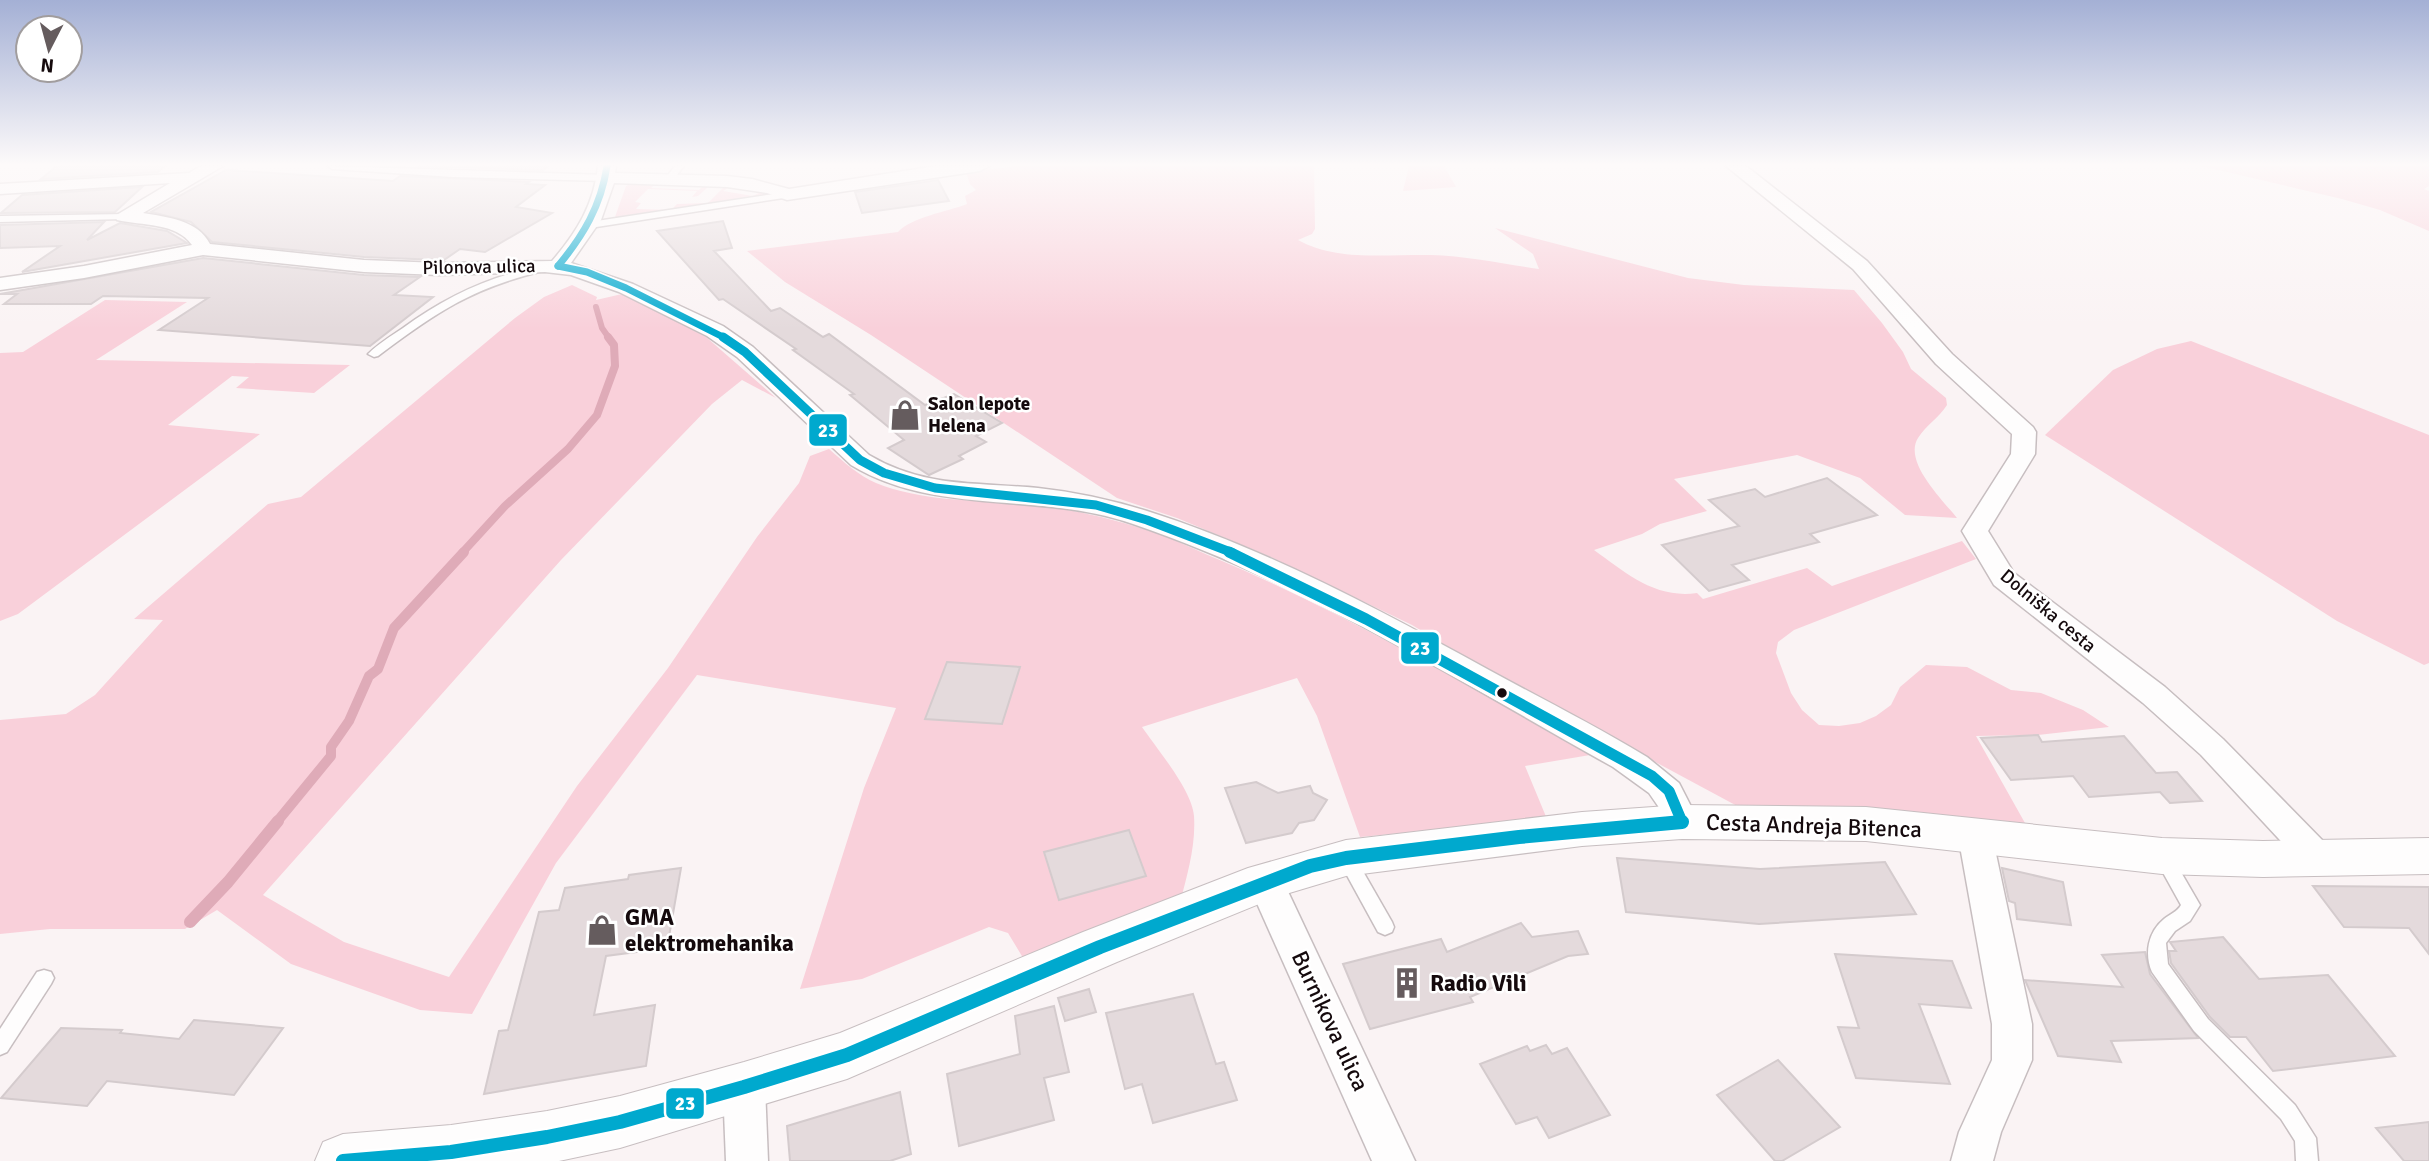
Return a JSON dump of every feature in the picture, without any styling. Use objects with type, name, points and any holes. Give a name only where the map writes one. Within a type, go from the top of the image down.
[{"type":"street","points":[[145,220],[180,227],[201,242],[203,250]]},
{"type":"street","points":[[558,266],[592,220]]},
{"type":"street","name":"Dolniška cesta","points":[[1806,220],[1860,265],[1944,359],[2024,432],[2023,454],[1975,531],[2004,579],[2174,712],[2266,801],[2315,856]]},
{"type":"street","name":"Pilonova ulica","points":[[0,284],[203,250],[378,267],[449,269],[558,266],[587,272],[715,331],[745,352],[854,455],[873,469],[891,478],[934,489],[1047,497],[1119,511],[1220,548],[1346,607],[1652,776],[1669,791],[1682,822]]},
{"type":"street","name":"Cesta Andreja Bitenca","points":[[343,1161],[546,1149],[620,1122],[846,1055],[1100,947],[1265,881],[1346,858],[1583,830],[1682,822],[1866,824],[2162,856],[2263,859],[2429,856]]},
{"type":"street","points":[[1972,1161],[1980,1132],[2012,1060],[2011,1024],[1975,835]]},
{"type":"street","name":"Burnikova ulica","points":[[1265,881],[1394,1161]]},
{"type":"street","points":[[744,1087],[747,1161]]},
{"type":"lane","points":[[590,225],[622,220]]},
{"type":"lane","points":[[374,354],[429,313],[469,289],[519,273],[558,266]]},
{"type":"lane","points":[[2162,856],[2191,905],[2184,916],[2168,926],[2157,942],[2159,966],[2201,1025],[2288,1112],[2305,1138],[2307,1161]]},
{"type":"lane","points":[[1346,858],[1385,927]]},
{"type":"lane","points":[[0,1046],[44,978]]},
{"type":"shaded area","points":[[1315,220],[1312,234],[1298,240],[1329,251],[1363,255],[1445,256],[1539,269],[1533,254],[1495,228],[1688,278],[1744,285],[1854,290],[1903,352],[1911,369],[1946,398],[1947,405],[1921,433],[1915,448],[1920,469],[1957,518],[1905,515],[1860,478],[1797,455],[1674,479],[1707,511],[1660,524],[1642,534],[1594,550],[1654,588],[1682,594],[1697,593],[1703,599],[1807,568],[1832,586],[1962,541],[1976,559],[1794,630],[1778,642],[1776,653],[1791,693],[1802,710],[1819,725],[1860,723],[1891,705],[1900,687],[1926,665],[1967,667],[2011,690],[2041,693],[2083,710],[2109,727],[2038,735],[1976,736],[2025,823],[1874,809],[1739,807],[1501,679],[1412,625],[1271,557],[1177,518],[1117,498],[871,335],[785,282],[747,251],[898,232],[912,222]]},
{"type":"shaded area","points":[[2404,220],[2429,220],[2429,231]]},
{"type":"shaded area","points":[[572,285],[597,297],[596,300],[622,294],[706,337],[776,398],[742,380],[712,404],[561,560],[263,895],[344,942],[449,977],[577,786],[668,668],[757,537],[799,483],[810,456],[829,449],[864,477],[893,489],[946,499],[1017,503],[1067,510],[1115,520],[1164,536],[1312,603],[1596,754],[1525,766],[1547,819],[1360,837],[1317,716],[1297,678],[1142,727],[1181,782],[1192,806],[1194,838],[1180,903],[1028,966],[1008,933],[989,927],[862,979],[800,989],[864,788],[896,708],[697,675],[556,863],[472,1014],[420,1010],[291,964],[217,910],[185,929],[50,929],[0,934],[0,720],[66,714],[95,695],[163,620],[134,619],[268,504],[301,497],[515,318],[544,297]]},
{"type":"shaded area","points":[[105,300],[187,302],[96,360],[350,365],[314,393],[236,388],[249,377],[232,376],[168,425],[260,434],[18,614],[0,621],[0,353],[23,352]]},
{"type":"shaded area","points":[[2191,341],[2429,435],[2429,663],[2424,665],[2337,621],[2045,435],[2113,370],[2157,349]]},
{"type":"building","points":[[184,220],[540,220],[485,252],[460,249],[444,260],[364,257],[212,242],[191,222]]},
{"type":"building","points":[[723,221],[732,248],[714,251],[771,311],[780,308],[823,337],[829,334],[925,405],[954,394],[1002,423],[976,436],[986,442],[959,456],[963,459],[929,475],[888,448],[904,440],[850,395],[854,394],[793,350],[796,349],[723,299],[719,300],[657,231]]},
{"type":"building","points":[[104,222],[87,240],[120,223],[167,231],[187,243],[22,272],[60,246],[0,248],[0,225]]},
{"type":"building","points":[[203,258],[364,275],[420,277],[394,295],[433,297],[370,346],[159,330],[208,298],[103,296],[91,304],[4,304],[17,294],[0,294]]},
{"type":"building","points":[[1827,478],[1877,515],[1810,534],[1819,542],[1732,565],[1749,580],[1709,591],[1662,545],[1739,526],[1709,500],[1755,489],[1765,497]]},
{"type":"building","points":[[947,662],[1020,667],[1002,724],[925,719]]},
{"type":"building","points":[[2038,735],[2042,742],[2124,736],[2156,773],[2177,772],[2202,801],[2170,803],[2160,792],[2089,797],[2073,776],[2011,780],[1981,738]]},
{"type":"building","points":[[1256,782],[1278,793],[1310,786],[1313,793],[1327,800],[1314,820],[1299,823],[1292,833],[1246,843],[1225,788]]},
{"type":"building","points":[[1129,830],[1146,876],[1059,900],[1044,852]]},
{"type":"building","points":[[1617,858],[1760,869],[1885,862],[1916,914],[1759,924],[1626,912]]},
{"type":"building","points":[[681,868],[667,948],[606,956],[594,1015],[655,1005],[646,1066],[484,1094],[499,1031],[508,1030],[539,912],[559,910],[565,888]]},
{"type":"building","points":[[2002,868],[2063,882],[2071,925],[2017,919],[2015,903],[2009,901]]},
{"type":"building","points":[[2313,886],[2429,887],[2429,954],[2409,928],[2344,927]]},
{"type":"building","points":[[1521,923],[1532,937],[1578,931],[1588,954],[1568,956],[1470,997],[1473,1002],[1370,1029],[1343,964],[1441,939],[1447,952]]},
{"type":"building","points":[[2223,937],[2259,979],[2328,975],[2395,1056],[2273,1071],[2246,1037],[2230,1037],[2210,1017],[2171,963],[2169,951],[2176,951],[2170,942]]},
{"type":"building","points":[[2145,952],[2150,974],[2198,1038],[2111,1041],[2121,1062],[2058,1056],[2025,980],[2123,987],[2102,955]]},
{"type":"building","points":[[1835,954],[1952,961],[1971,1008],[1919,1004],[1950,1084],[1856,1078],[1838,1027],[1859,1028]]},
{"type":"building","points":[[1089,989],[1096,1012],[1065,1021],[1058,998]]},
{"type":"building","points":[[1193,994],[1216,1064],[1224,1062],[1237,1100],[1153,1123],[1142,1084],[1125,1089],[1106,1013]]},
{"type":"building","points":[[1054,1006],[1069,1072],[1044,1078],[1054,1120],[959,1146],[947,1074],[1020,1054],[1015,1016]]},
{"type":"building","points":[[194,1020],[283,1028],[234,1095],[107,1081],[87,1106],[1,1098],[61,1028],[122,1030],[120,1033],[179,1039]]},
{"type":"building","points":[[1546,1045],[1552,1054],[1567,1048],[1610,1115],[1549,1138],[1537,1117],[1516,1124],[1480,1064],[1527,1046],[1530,1051]]},
{"type":"building","points":[[1778,1060],[1840,1127],[1782,1161],[1775,1161],[1717,1095]]},
{"type":"building","points":[[900,1092],[911,1154],[890,1161],[790,1161],[787,1126]]},
{"type":"building","points":[[2429,1122],[2429,1161],[2404,1161],[2376,1128]]},
{"type":"waterway","points":[[596,307],[602,328],[609,338]]},
{"type":"waterway","points":[[462,553],[505,506],[568,449],[597,415],[615,366],[614,345],[608,337]]},
{"type":"waterway","points":[[276,823],[331,756],[331,747],[349,721],[369,676],[378,669],[394,628],[464,552]]},
{"type":"waterway","points":[[190,922],[228,882],[278,821]]},
{"type":"transit line","name":"23","points":[[558,266],[591,220]]},
{"type":"transit line","name":"23","points":[[558,266],[587,272],[626,288],[715,331],[745,352],[860,460],[884,473],[935,488],[1070,500],[1109,508],[1238,555],[1303,586],[1652,776],[1669,791],[1682,822]]},
{"type":"transit line","name":"23","points":[[343,1161],[451,1152],[547,1137],[620,1122],[744,1087],[847,1055],[1100,947],[1310,866],[1346,858],[1519,837],[1682,822]]},
{"type":"place","name":"Salon lepote Helena","points":[[905,415]]},
{"type":"place","name":"GMA elektromehanika","points":[[602,930]]},
{"type":"place","name":"Radio Vili","points":[[1407,983]]}]
